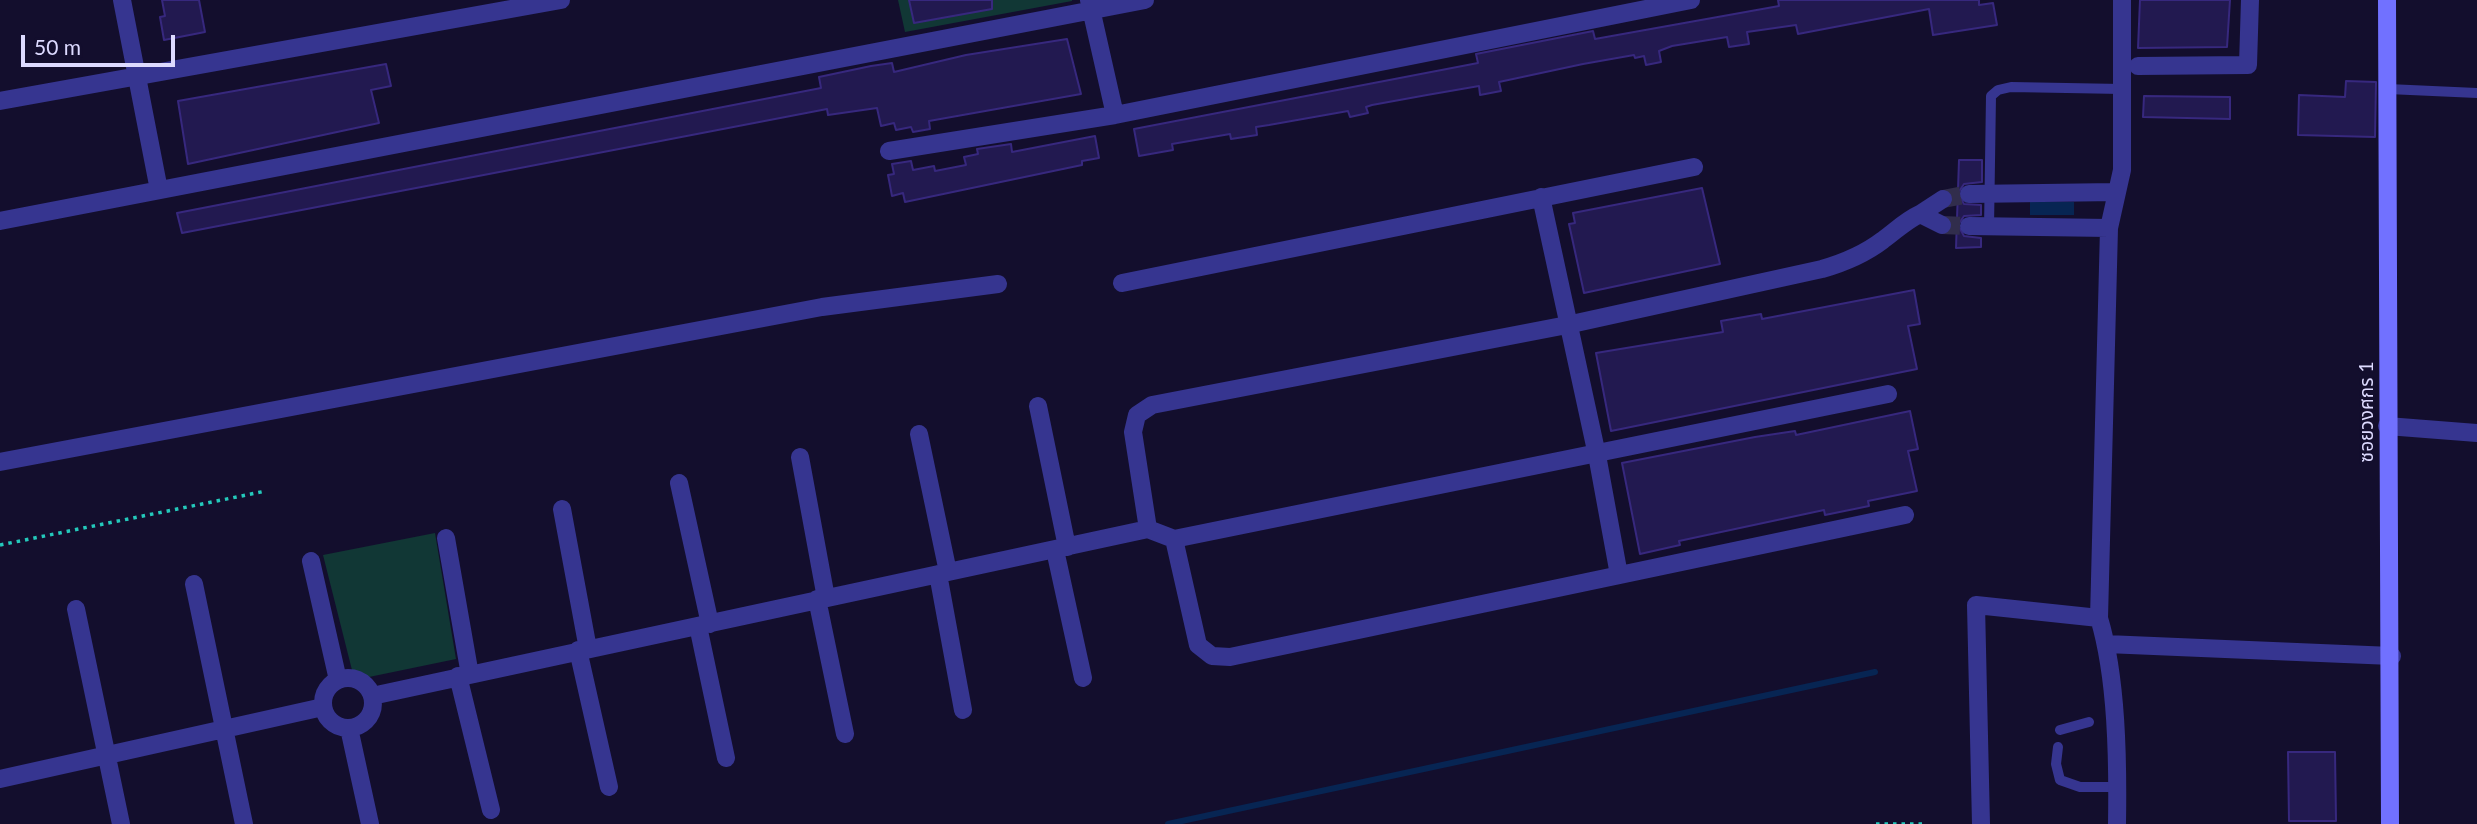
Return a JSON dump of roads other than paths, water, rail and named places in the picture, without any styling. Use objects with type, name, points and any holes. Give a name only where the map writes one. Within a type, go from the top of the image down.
[{"type":"street","points":[[122,0],[159,190]]},
{"type":"street","points":[[0,101],[561,0]]},
{"type":"street","points":[[0,221],[1091,5],[1145,0]]},
{"type":"street","points":[[889,151],[1115,115],[1691,0]]},
{"type":"street","points":[[2120,823],[2106,644],[2099,618],[2109,228],[2122,170],[2122,0]]},
{"type":"street","points":[[2138,66],[2248,65],[2250,0]]},
{"type":"street","name":"ซอยวงศกร 1","points":[[2387,0],[2387,426],[2392,656],[2390,824]]},
{"type":"street","points":[[1091,5],[1115,115]]},
{"type":"street","points":[[1122,284],[1694,167]]},
{"type":"street","points":[[1969,194],[2116,192]]},
{"type":"street","points":[[1541,197],[1597,455],[1619,575]]},
{"type":"street","points":[[1148,529],[1133,432],[1136,415],[1152,405],[1567,325],[1839,264],[1884,239],[1898,225],[1943,199]]},
{"type":"street","points":[[1920,214],[1942,225]]},
{"type":"street","points":[[1969,226],[2109,228]]},
{"type":"street","points":[[0,462],[822,307],[998,284]]},
{"type":"street","points":[[372,696],[1148,529],[1174,539],[1888,394]]},
{"type":"street","points":[[1038,406],[1083,678]]},
{"type":"street","points":[[2387,426],[2477,433]]},
{"type":"street","points":[[919,434],[963,710]]},
{"type":"street","points":[[800,457],[845,734]]},
{"type":"street","points":[[679,483],[726,758]]},
{"type":"street","points":[[562,509],[583,650],[609,787]]},
{"type":"street","points":[[1174,539],[1198,645],[1212,656],[1230,657],[1905,516]]},
{"type":"street","points":[[446,538],[464,675],[491,810]]},
{"type":"street","points":[[311,561],[338,680]]},
{"type":"street","points":[[194,584],[244,824]]},
{"type":"street","points":[[1981,824],[1976,605],[2099,618]]},
{"type":"street","points":[[76,609],[121,824]]},
{"type":"street","points":[[2106,644],[2392,656]]},
{"type":"street","points":[[355,679],[368,688],[372,696],[372,712],[368,719],[349,728],[331,722],[323,707],[326,691],[338,680],[355,679]]},
{"type":"street","points":[[0,779],[323,707]]},
{"type":"street","points":[[349,728],[370,824]]},
{"type":"lane","points":[[1989,228],[1991,96],[1998,90],[2011,87],[2122,89]]},
{"type":"lane","points":[[2388,89],[2477,93]]},
{"type":"lane","points":[[2060,730],[2089,722]]},
{"type":"lane","points":[[2058,747],[2056,764],[2060,780],[2080,787],[2119,787]]},
{"type":"water","points":[[2030,202],[2074,202],[2074,215],[2030,215]]},
{"type":"waterway","points":[[1168,824],[1875,672]]},
{"type":"tunnel","points":[[1943,199],[1969,194]]},
{"type":"tunnel","points":[[1942,225],[1969,226]]}]
